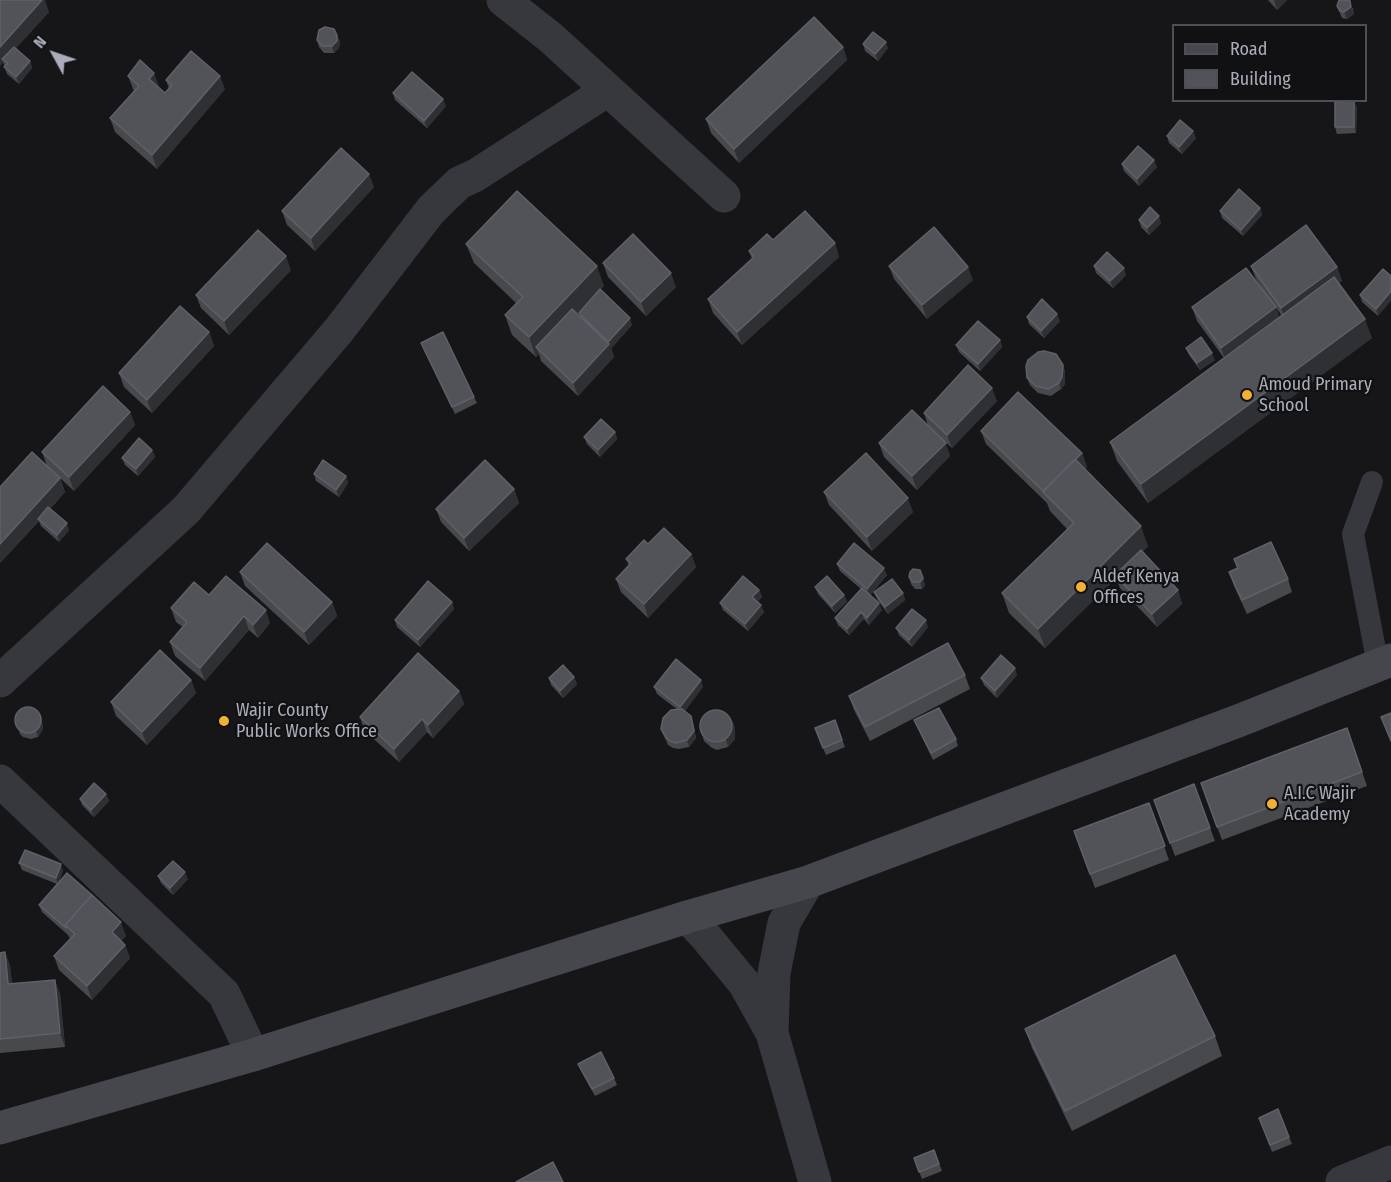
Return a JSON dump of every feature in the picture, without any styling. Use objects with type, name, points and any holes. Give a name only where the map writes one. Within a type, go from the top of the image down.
[{"type":"street","points":[[503,0],[550,37],[724,196]]},
{"type":"street","points":[[0,681],[186,510],[339,330],[431,210],[452,189],[608,90]]},
{"type":"street","points":[[0,1128],[253,1055],[687,917],[808,882],[1227,726],[1384,662]]},
{"type":"street","points":[[0,781],[224,994],[253,1055]]},
{"type":"street","points":[[772,1033],[774,973],[784,923],[808,882]]},
{"type":"street","points":[[687,917],[744,983],[772,1033],[815,1182]]},
{"type":"street","points":[[1342,1182],[1391,1162]]},
{"type":"lane","points":[[1372,482],[1353,534],[1384,662]]},
{"type":"building","points":[[0,0],[42,0],[0,47]]},
{"type":"building","points":[[1339,0],[1350,1],[1351,7],[1344,12],[1340,11],[1337,6]]},
{"type":"building","points":[[814,17],[843,47],[734,149],[706,119]]},
{"type":"building","points":[[325,27],[334,29],[337,35],[337,41],[332,46],[322,46],[317,40],[319,30]]},
{"type":"building","points":[[873,32],[886,42],[875,54],[863,44]]},
{"type":"building","points":[[14,47],[30,61],[16,77],[4,67],[8,63],[2,59]]},
{"type":"building","points":[[191,51],[220,76],[152,155],[110,118],[139,86],[128,76],[140,60],[154,73],[149,79],[165,93],[172,85],[166,80]]},
{"type":"building","points":[[412,72],[443,99],[424,121],[393,93]]},
{"type":"building","points":[[1335,102],[1354,102],[1354,127],[1335,127]]},
{"type":"building","points":[[1180,120],[1193,131],[1179,147],[1167,136]]},
{"type":"building","points":[[1138,146],[1154,160],[1137,179],[1122,164]]},
{"type":"building","points":[[341,148],[369,174],[311,238],[282,211]]},
{"type":"building","points":[[1239,189],[1260,208],[1241,230],[1220,211]]},
{"type":"building","points":[[517,191],[597,266],[529,337],[505,315],[523,297],[466,244]]},
{"type":"building","points":[[1150,207],[1159,216],[1147,228],[1139,220]]},
{"type":"building","points":[[805,211],[835,243],[737,332],[708,299],[754,257],[749,251],[767,234],[773,240]]},
{"type":"building","points":[[1306,225],[1337,267],[1281,308],[1251,266]]},
{"type":"building","points":[[934,227],[968,267],[922,305],[889,266]]},
{"type":"building","points":[[258,230],[286,256],[224,321],[196,295]]},
{"type":"building","points":[[633,234],[671,273],[641,302],[603,263]]},
{"type":"building","points":[[1107,252],[1124,268],[1110,281],[1094,266]]},
{"type":"building","points":[[1246,268],[1276,307],[1221,348],[1192,307]]},
{"type":"building","points":[[1383,269],[1391,276],[1391,291],[1376,309],[1360,295]]},
{"type":"building","points":[[1334,277],[1365,319],[1141,484],[1110,442]]},
{"type":"building","points":[[600,289],[630,318],[608,342],[579,313]]},
{"type":"building","points":[[1042,299],[1057,314],[1041,331],[1027,317]]},
{"type":"building","points":[[180,306],[209,332],[147,400],[119,373]]},
{"type":"building","points":[[572,309],[609,344],[573,383],[536,347]]},
{"type":"building","points":[[978,321],[1000,340],[978,364],[956,345]]},
{"type":"building","points":[[443,332],[474,397],[452,407],[421,343]]},
{"type":"building","points":[[1201,337],[1212,353],[1197,363],[1186,348]]},
{"type":"building","points":[[1038,352],[1056,354],[1063,365],[1059,383],[1048,389],[1036,386],[1027,378],[1028,360]]},
{"type":"building","points":[[968,365],[992,388],[947,435],[924,413]]},
{"type":"building","points":[[103,386],[130,412],[69,477],[42,452]]},
{"type":"building","points":[[1018,392],[1082,453],[1043,491],[981,431]]},
{"type":"building","points":[[912,410],[946,443],[912,476],[879,443]]},
{"type":"building","points":[[601,419],[615,432],[598,450],[584,437]]},
{"type":"building","points":[[139,438],[152,450],[136,469],[122,458]]},
{"type":"building","points":[[32,452],[60,478],[0,544],[0,487]]},
{"type":"building","points":[[866,453],[908,498],[867,537],[824,492]]},
{"type":"building","points":[[1075,459],[1141,526],[1038,629],[1002,593],[1074,523],[1043,492]]},
{"type":"building","points":[[323,460],[346,476],[336,490],[314,474]]},
{"type":"building","points":[[485,460],[514,489],[464,538],[436,509]]},
{"type":"building","points":[[48,507],[67,523],[57,535],[38,519]]},
{"type":"building","points":[[664,528],[691,554],[644,604],[616,579],[631,563],[626,559],[644,540],[648,544]]},
{"type":"building","points":[[1271,542],[1288,579],[1242,600],[1229,572],[1238,568],[1234,559]]},
{"type":"building","points":[[267,543],[332,602],[304,632],[240,572]]},
{"type":"building","points":[[854,543],[884,568],[867,589],[837,564]]},
{"type":"building","points":[[1141,550],[1178,590],[1152,614],[1115,575]]},
{"type":"building","points":[[913,569],[920,570],[923,578],[920,582],[913,582],[909,577]]},
{"type":"building","points":[[226,576],[266,610],[253,625],[244,616],[200,668],[170,642],[187,622],[171,608],[194,582],[209,595]]},
{"type":"building","points":[[743,576],[759,590],[752,597],[761,605],[745,624],[720,603]]},
{"type":"building","points":[[827,576],[844,595],[832,606],[815,587]]},
{"type":"building","points":[[892,579],[903,593],[885,607],[874,592]]},
{"type":"building","points":[[428,581],[452,602],[418,640],[395,620]]},
{"type":"building","points":[[862,588],[879,603],[867,618],[861,612],[847,629],[835,618]]},
{"type":"building","points":[[912,609],[926,620],[909,640],[896,628]]},
{"type":"building","points":[[948,643],[965,675],[865,727],[849,696]]},
{"type":"building","points":[[160,650],[191,680],[142,732],[111,702]]},
{"type":"building","points":[[418,653],[459,691],[428,725],[422,719],[394,749],[360,717]]},
{"type":"building","points":[[1001,655],[1015,668],[995,691],[981,678]]},
{"type":"building","points":[[676,659],[701,680],[680,707],[654,687]]},
{"type":"building","points":[[563,665],[574,677],[560,691],[549,678]]},
{"type":"building","points":[[28,707],[37,711],[41,720],[37,729],[28,733],[19,729],[15,720],[19,711]]},
{"type":"building","points":[[939,708],[956,739],[931,753],[914,720]]},
{"type":"building","points":[[682,709],[691,716],[694,731],[687,740],[676,743],[666,738],[661,729],[663,718],[671,710]]},
{"type":"building","points":[[716,710],[728,714],[732,726],[728,738],[716,742],[704,738],[700,726],[704,714]]},
{"type":"building","points":[[1391,713],[1391,741],[1381,717]]},
{"type":"building","points":[[835,720],[842,740],[823,748],[815,728]]},
{"type":"building","points":[[1347,728],[1362,772],[1217,827],[1201,783]]},
{"type":"building","points":[[94,783],[106,794],[91,810],[80,799]]},
{"type":"building","points":[[1194,784],[1210,828],[1170,843],[1154,800]]},
{"type":"building","points":[[1149,803],[1165,846],[1090,874],[1074,831]]},
{"type":"building","points":[[25,850],[61,864],[56,878],[19,863]]},
{"type":"building","points":[[173,861],[185,872],[170,888],[158,876]]},
{"type":"building","points":[[67,873],[92,895],[65,925],[66,928],[39,905]]},
{"type":"building","points":[[92,895],[121,922],[112,932],[125,945],[87,986],[54,956],[75,934],[65,925]]},
{"type":"building","points":[[5,952],[8,984],[55,980],[60,1033],[0,1039],[0,953]]},
{"type":"building","points":[[1175,955],[1215,1036],[1065,1111],[1025,1029]]},
{"type":"building","points":[[601,1052],[614,1078],[592,1089],[578,1064]]},
{"type":"building","points":[[1278,1109],[1289,1137],[1270,1145],[1259,1118]]},
{"type":"building","points":[[934,1150],[939,1164],[919,1172],[914,1158]]},
{"type":"building","points":[[553,1162],[563,1182],[516,1182]]},
{"type":"place","name":"Amoud Primary School","points":[[1247,395]]},
{"type":"place","name":"Aldef Kenya Offices","points":[[1081,587]]},
{"type":"place","name":"Wajir County Public Works Office","points":[[224,721]]},
{"type":"place","name":"A.I.C Wajir Academy","points":[[1272,804]]}]
